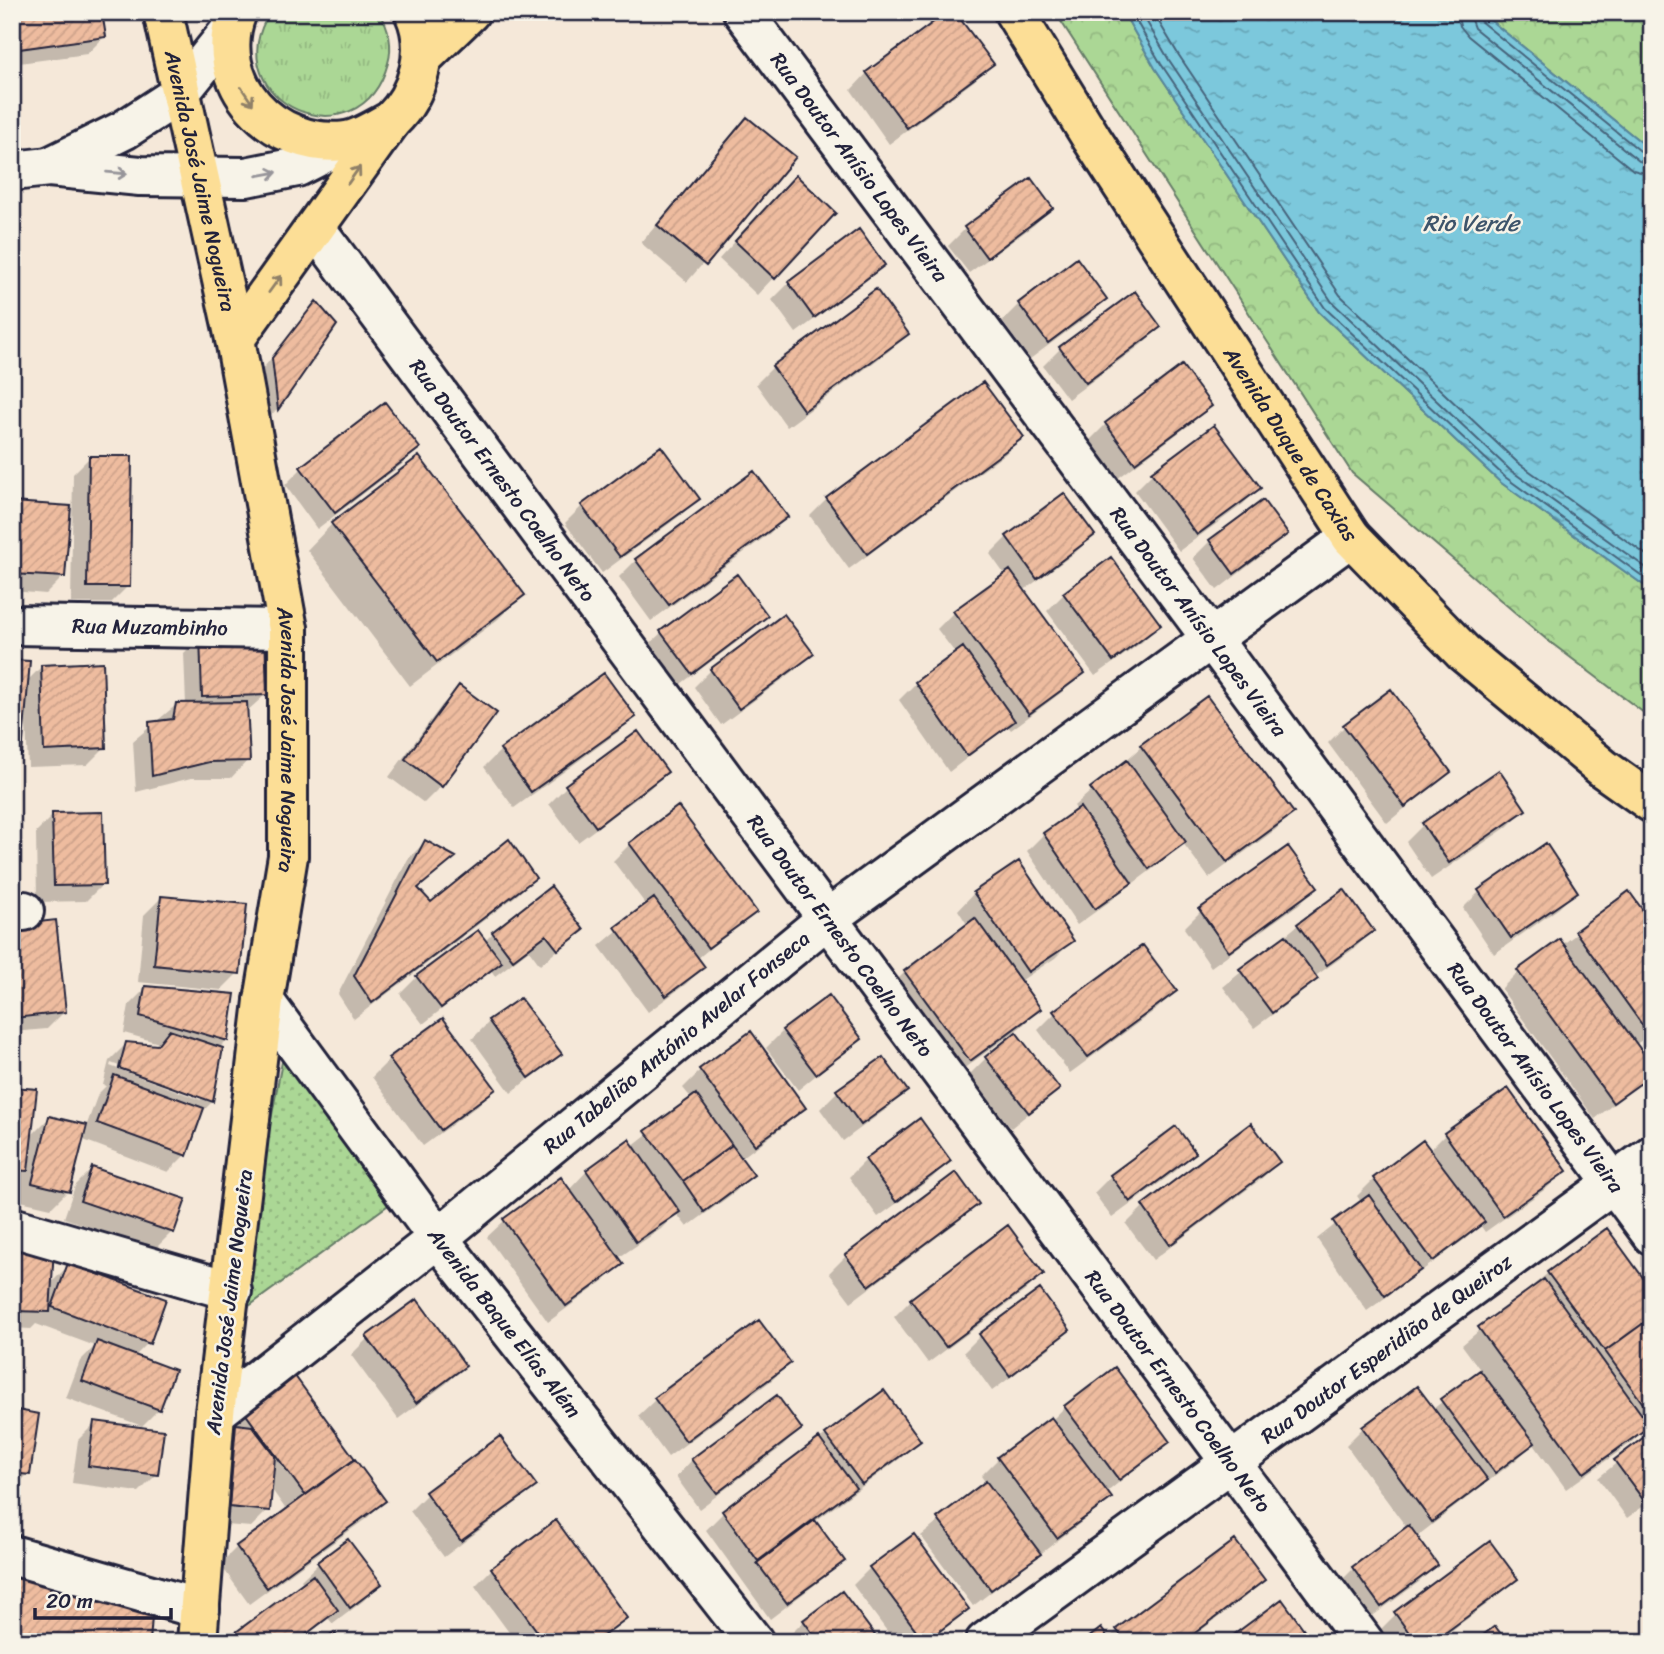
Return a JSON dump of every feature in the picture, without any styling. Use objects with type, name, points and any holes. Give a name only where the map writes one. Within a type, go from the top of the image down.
[{"type":"main road","name":"Avenida José Jaime Nogueira","points":[[163,12],[178,95],[235,339],[288,629],[288,856],[264,1001],[232,1290],[215,1413],[198,1625]]},
{"type":"main road","points":[[235,339],[391,121],[406,106],[417,83],[422,58],[419,21],[414,12]]},
{"type":"main road","points":[[422,58],[470,12]]},
{"type":"main road","name":"Avenida Duque de Caxias","points":[[1014,12],[1092,139],[1351,537],[1464,652],[1604,769],[1652,803]]},
{"type":"main road","points":[[228,19],[235,79],[261,117],[302,140],[348,141],[391,121]]},
{"type":"street","name":"Rua Doutor Anísio Lopes Vieira","points":[[743,12],[1211,638],[1652,1236]]},
{"type":"street","points":[[30,169],[124,130],[178,95],[228,19]]},
{"type":"street","points":[[30,169],[140,176],[268,175],[297,167],[348,141]]},
{"type":"street","name":"Rua Doutor Ernesto Coelho Neto","points":[[316,229],[1364,1642]]},
{"type":"street","name":"Rua Tabelião António Avelar Fonseca","points":[[215,1413],[438,1238],[828,918],[1351,537]]},
{"type":"street","name":"Rua Muzambinho","points":[[12,625],[288,629]]},
{"type":"street","name":"Avenida Baque Elías Além","points":[[264,1001],[438,1238],[754,1642]]},
{"type":"street","name":"Rua Doutor Esperidião de Queiroz","points":[[985,1642],[1652,1155]]},
{"type":"street","points":[[12,1227],[232,1290]]},
{"type":"street","points":[[12,1555],[198,1625]]},
{"type":"green space","points":[[270,12],[379,12],[388,30],[390,50],[388,63],[373,94],[350,111],[324,116],[298,110],[275,95],[261,72],[258,44]]},
{"type":"green space","points":[[1055,12],[1123,12],[1155,68],[1319,312],[1500,482],[1652,591],[1652,719],[1546,639],[1352,473]]},
{"type":"green space","points":[[1480,12],[1652,12],[1652,151]]},
{"type":"green space","points":[[284,1051],[391,1203],[234,1317]]},
{"type":"water","name":"Rio Verde","points":[[1123,12],[1480,12],[1652,151],[1652,591],[1500,482],[1319,312],[1155,68]]},
{"type":"building","points":[[12,12],[102,12],[106,37],[12,50]]},
{"type":"building","points":[[947,12],[955,12],[994,64],[907,128],[866,72]]},
{"type":"building","points":[[747,117],[796,157],[706,266],[657,225]]},
{"type":"building","points":[[796,175],[836,213],[775,279],[735,241]]},
{"type":"building","points":[[1031,178],[1053,208],[987,258],[964,227]]},
{"type":"building","points":[[859,229],[885,265],[814,318],[788,282]]},
{"type":"building","points":[[1077,258],[1107,299],[1048,343],[1018,303]]},
{"type":"building","points":[[876,289],[909,334],[804,411],[772,366]]},
{"type":"building","points":[[1135,291],[1161,327],[1086,383],[1059,347]]},
{"type":"building","points":[[316,301],[337,325],[278,410],[272,358]]},
{"type":"building","points":[[1182,365],[1212,406],[1135,463],[1105,423]]},
{"type":"building","points":[[983,382],[1024,437],[867,554],[826,498]]},
{"type":"building","points":[[385,402],[420,448],[335,513],[300,467]]},
{"type":"building","points":[[1214,425],[1261,488],[1197,535],[1151,472]]},
{"type":"building","points":[[661,446],[700,499],[620,557],[581,505]]},
{"type":"building","points":[[89,456],[132,456],[130,587],[87,587]]},
{"type":"building","points":[[419,456],[525,595],[437,662],[331,523]]},
{"type":"building","points":[[754,471],[788,517],[669,605],[635,559]]},
{"type":"building","points":[[1064,493],[1095,535],[1037,579],[1006,536]]},
{"type":"building","points":[[1263,500],[1288,534],[1234,574],[1209,540]]},
{"type":"building","points":[[12,502],[71,506],[65,577],[12,574]]},
{"type":"building","points":[[1111,557],[1161,625],[1113,661],[1063,593]]},
{"type":"building","points":[[1010,570],[1085,673],[1029,714],[953,611]]},
{"type":"building","points":[[737,574],[768,616],[692,674],[660,631]]},
{"type":"building","points":[[784,614],[814,654],[739,709],[710,669]]},
{"type":"building","points":[[265,632],[267,695],[202,697],[200,635]]},
{"type":"building","points":[[963,647],[1015,721],[967,756],[915,682]]},
{"type":"building","points":[[12,660],[30,661],[22,755],[12,754]]},
{"type":"building","points":[[103,662],[106,748],[44,751],[41,665]]},
{"type":"building","points":[[604,673],[636,717],[531,792],[500,749]]},
{"type":"building","points":[[459,685],[497,713],[442,787],[405,759]]},
{"type":"building","points":[[1391,689],[1451,772],[1405,807],[1343,725]]},
{"type":"building","points":[[1207,696],[1294,813],[1227,862],[1140,745]]},
{"type":"building","points":[[247,702],[250,761],[209,762],[152,776],[149,722],[173,719],[176,703]]},
{"type":"building","points":[[638,731],[668,772],[596,827],[565,785]]},
{"type":"building","points":[[1127,760],[1186,842],[1149,869],[1090,788]]},
{"type":"building","points":[[1499,770],[1526,810],[1449,863],[1422,823]]},
{"type":"building","points":[[678,806],[757,912],[708,948],[629,843]]},
{"type":"building","points":[[1080,807],[1132,883],[1095,909],[1043,833]]},
{"type":"building","points":[[103,812],[105,885],[54,886],[52,813]]},
{"type":"building","points":[[509,839],[536,878],[372,1003],[354,976],[425,840],[456,857],[418,888],[431,902]]},
{"type":"building","points":[[1546,843],[1578,892],[1511,938],[1478,890]]},
{"type":"building","points":[[1288,846],[1318,887],[1229,952],[1199,909]]},
{"type":"building","points":[[1019,861],[1074,941],[1028,972],[973,892]]},
{"type":"building","points":[[551,886],[584,930],[558,950],[546,935],[513,960],[492,932]]},
{"type":"building","points":[[1344,889],[1374,931],[1327,965],[1297,924]]},
{"type":"building","points":[[1629,891],[1652,923],[1652,1030],[1648,1033],[1575,931]]},
{"type":"building","points":[[161,896],[247,904],[240,974],[154,965]]},
{"type":"building","points":[[654,898],[705,967],[666,996],[615,927]]},
{"type":"building","points":[[975,918],[1041,1009],[970,1061],[904,971]]},
{"type":"building","points":[[56,920],[66,1012],[15,1018],[12,925]]},
{"type":"building","points":[[478,930],[502,962],[441,1008],[416,976]]},
{"type":"building","points":[[1286,935],[1318,979],[1272,1013],[1239,969]]},
{"type":"building","points":[[1560,939],[1652,1065],[1652,1075],[1613,1103],[1517,970]]},
{"type":"building","points":[[1143,945],[1177,991],[1088,1057],[1053,1011]]},
{"type":"building","points":[[145,986],[235,994],[228,1041],[140,1016]]},
{"type":"building","points":[[829,995],[862,1039],[816,1074],[782,1030]]},
{"type":"building","points":[[520,998],[562,1054],[529,1078],[488,1020]]},
{"type":"building","points":[[443,1018],[496,1089],[441,1130],[388,1058]]},
{"type":"building","points":[[169,1030],[223,1048],[213,1102],[119,1068],[126,1042],[157,1045]]},
{"type":"building","points":[[751,1031],[806,1108],[755,1145],[699,1069]]},
{"type":"building","points":[[1016,1032],[1060,1089],[1029,1113],[985,1057]]},
{"type":"building","points":[[883,1057],[908,1091],[861,1125],[836,1090]]},
{"type":"building","points":[[114,1075],[204,1108],[187,1156],[97,1123]]},
{"type":"building","points":[[12,1087],[37,1089],[28,1171],[12,1170]]},
{"type":"building","points":[[1508,1088],[1567,1171],[1503,1216],[1444,1133]]},
{"type":"building","points":[[696,1094],[732,1145],[683,1181],[645,1131]]},
{"type":"building","points":[[49,1116],[87,1125],[70,1192],[32,1183]]},
{"type":"building","points":[[920,1118],[951,1161],[896,1202],[865,1159]]},
{"type":"building","points":[[1251,1123],[1280,1162],[1170,1245],[1142,1205]]},
{"type":"building","points":[[1176,1126],[1196,1153],[1130,1202],[1110,1175]]},
{"type":"building","points":[[629,1139],[680,1212],[636,1242],[586,1170]]},
{"type":"building","points":[[1423,1140],[1485,1222],[1433,1261],[1373,1178]]},
{"type":"building","points":[[732,1145],[754,1175],[704,1212],[683,1181]]},
{"type":"building","points":[[92,1167],[186,1199],[174,1233],[80,1201]]},
{"type":"building","points":[[956,1172],[979,1204],[869,1286],[845,1255]]},
{"type":"building","points":[[561,1177],[624,1264],[566,1306],[503,1219]]},
{"type":"building","points":[[1369,1195],[1421,1270],[1385,1296],[1333,1221]]},
{"type":"building","points":[[1008,1225],[1044,1274],[946,1347],[910,1299]]},
{"type":"building","points":[[1607,1228],[1652,1290],[1652,1317],[1605,1351],[1547,1272]]},
{"type":"building","points":[[12,1246],[54,1248],[50,1312],[12,1311]]},
{"type":"building","points":[[68,1263],[166,1299],[150,1344],[52,1307]]},
{"type":"building","points":[[1544,1279],[1650,1426],[1584,1473],[1478,1327]]},
{"type":"building","points":[[1040,1289],[1070,1330],[1010,1376],[979,1334]]},
{"type":"building","points":[[417,1299],[466,1366],[416,1403],[366,1336]]},
{"type":"building","points":[[1652,1317],[1652,1405],[1647,1409],[1605,1351]]},
{"type":"building","points":[[759,1320],[791,1363],[686,1441],[654,1398]]},
{"type":"building","points":[[97,1341],[175,1370],[160,1410],[82,1381]]},
{"type":"building","points":[[1115,1367],[1170,1442],[1119,1480],[1064,1406]]},
{"type":"building","points":[[1480,1370],[1535,1443],[1495,1473],[1440,1399]]},
{"type":"building","points":[[295,1376],[355,1459],[305,1495],[245,1413]]},
{"type":"building","points":[[1417,1386],[1488,1480],[1432,1522],[1362,1427]]},
{"type":"building","points":[[884,1390],[921,1441],[862,1484],[825,1434]]},
{"type":"building","points":[[777,1395],[802,1429],[717,1493],[691,1459]]},
{"type":"building","points":[[12,1409],[39,1414],[30,1475],[12,1473]]},
{"type":"building","points":[[1051,1417],[1112,1498],[1057,1538],[997,1457]]},
{"type":"building","points":[[94,1421],[164,1430],[158,1475],[88,1466]]},
{"type":"building","points":[[236,1424],[252,1426],[275,1456],[270,1511],[229,1507]]},
{"type":"building","points":[[1652,1431],[1652,1497],[1645,1502],[1614,1460]]},
{"type":"building","points":[[500,1436],[537,1486],[461,1541],[425,1492]]},
{"type":"building","points":[[819,1438],[856,1488],[758,1561],[722,1511]]},
{"type":"building","points":[[355,1459],[386,1501],[267,1588],[236,1546]]},
{"type":"building","points":[[986,1481],[1041,1554],[991,1590],[937,1518]]},
{"type":"building","points":[[556,1520],[627,1618],[595,1642],[545,1642],[491,1568]]},
{"type":"building","points":[[815,1520],[845,1561],[787,1603],[757,1563]]},
{"type":"building","points":[[1409,1525],[1438,1565],[1381,1607],[1352,1567]]},
{"type":"building","points":[[914,1534],[969,1609],[925,1642],[869,1567]]},
{"type":"building","points":[[348,1539],[382,1584],[350,1608],[317,1562]]},
{"type":"building","points":[[1235,1540],[1265,1580],[1183,1642],[1126,1642],[1116,1629]]},
{"type":"building","points":[[1490,1541],[1518,1579],[1433,1642],[1416,1642],[1394,1612]]},
{"type":"building","points":[[12,1562],[153,1604],[150,1642],[12,1642]]},
{"type":"building","points":[[313,1575],[338,1610],[296,1642],[238,1642],[232,1635]]},
{"type":"building","points":[[842,1591],[880,1642],[819,1642],[803,1620]]},
{"type":"building","points":[[1282,1599],[1313,1642],[1224,1642]]},
{"type":"building","points":[[1495,1626],[1507,1642],[1474,1642]]},
{"type":"building","points":[[1101,1628],[1111,1642],[1083,1642]]},
{"type":"building","points":[[334,1632],[341,1642],[320,1642]]}]
